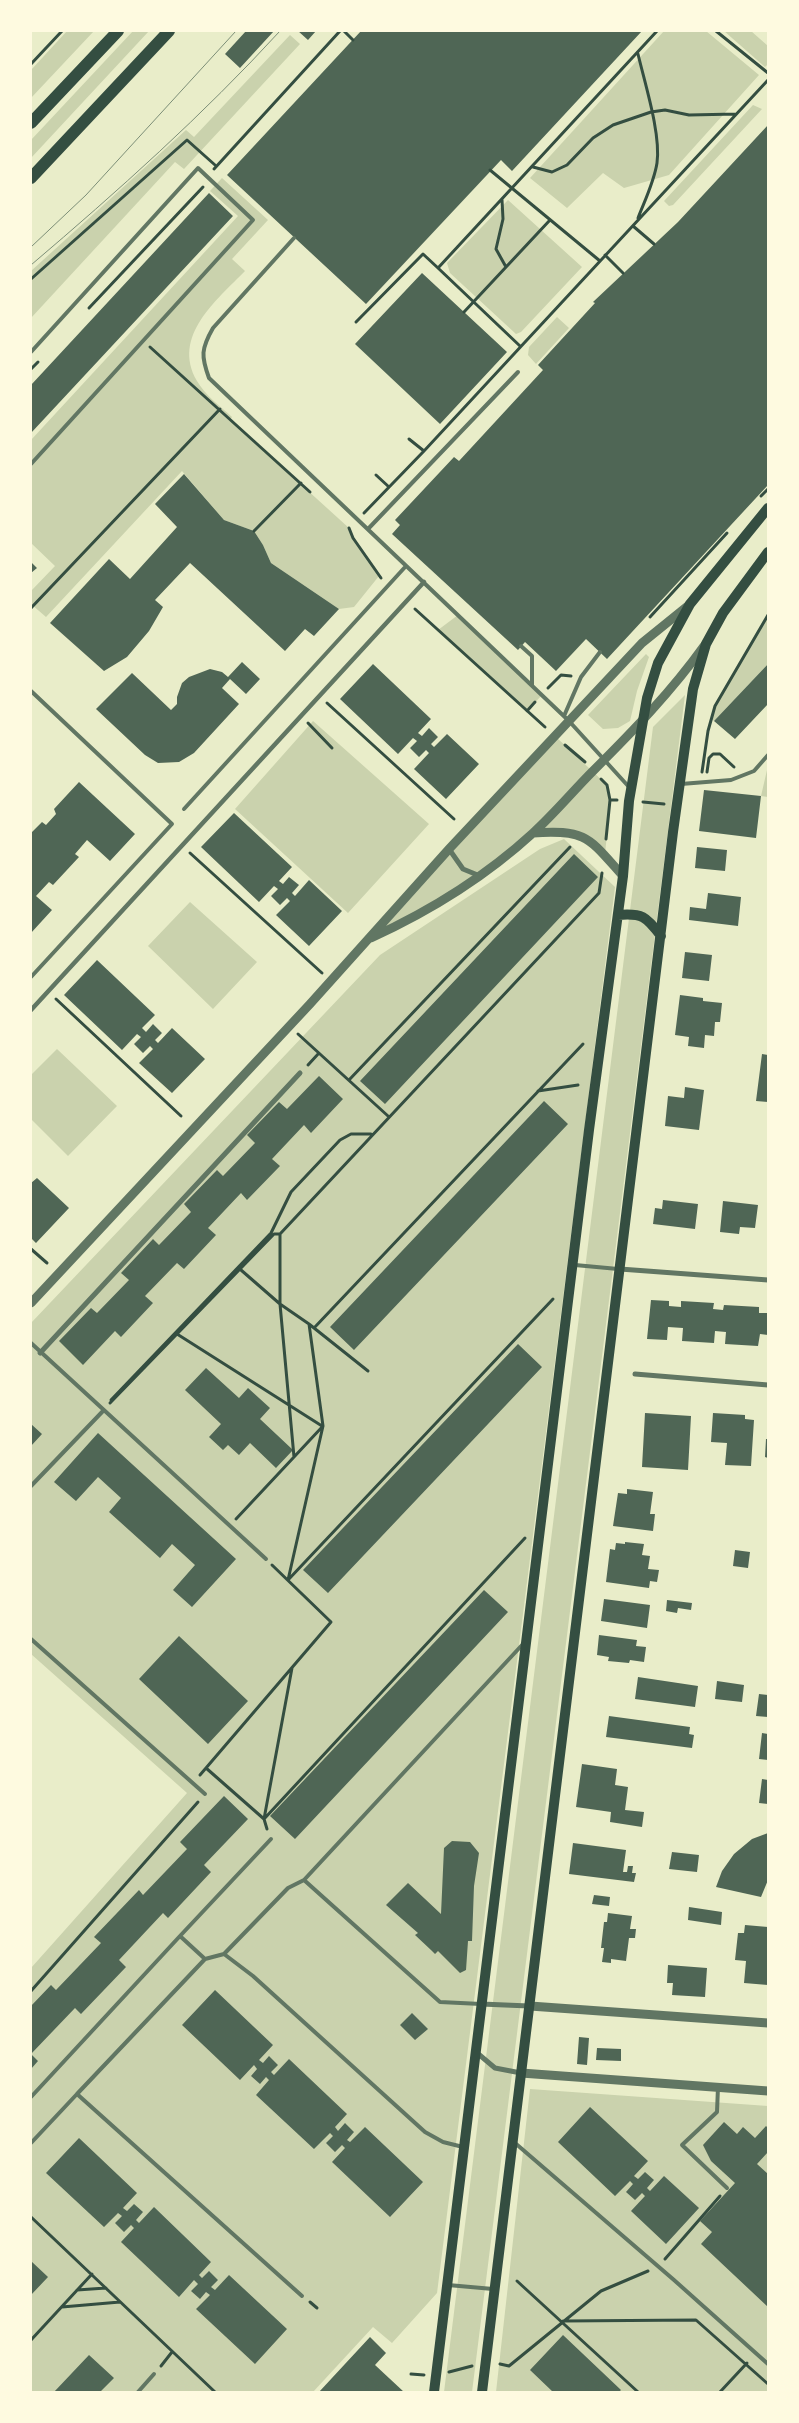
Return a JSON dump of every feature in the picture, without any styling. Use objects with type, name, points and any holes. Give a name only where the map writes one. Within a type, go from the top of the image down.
[{"type":"main road","points":[[31,123],[118,31]]},
{"type":"main road","points":[[31,178],[169,31]]},
{"type":"main road","points":[[434,2392],[526,1641],[623,876],[631,788],[642,722],[654,674],[690,604],[768,508]]},
{"type":"main road","points":[[482,2392],[660,936],[693,689],[706,644],[723,613],[768,552]]},
{"type":"main road","points":[[618,915],[640,914],[650,922],[660,936]]},
{"type":"street","points":[[31,1010],[424,582]]},
{"type":"street","points":[[31,1302],[290,1026],[449,849],[555,736],[566,718],[642,643],[690,604]]},
{"type":"street","points":[[367,940],[414,918],[480,876],[533,833],[642,722],[682,677],[706,644]]},
{"type":"street","points":[[533,833],[559,831],[581,835],[592,841],[623,876]]},
{"type":"street","points":[[449,849],[463,869],[480,876]]},
{"type":"street","points":[[40,1353],[300,1073]]},
{"type":"street","points":[[620,1269],[768,1280]]},
{"type":"street","points":[[635,1374],[768,1384]]},
{"type":"street","points":[[481,2004],[768,2023]]},
{"type":"street","points":[[476,2051],[495,2068],[521,2073],[768,2090]]},
{"type":"lane","points":[[31,352],[198,168],[253,220],[31,464]]},
{"type":"lane","points":[[294,238],[213,328],[206,340],[202,359],[209,378],[566,718],[631,788]]},
{"type":"lane","points":[[368,529],[518,372]]},
{"type":"lane","points":[[184,809],[406,566]]},
{"type":"lane","points":[[521,646],[532,656],[532,685]]},
{"type":"lane","points":[[566,718],[581,677],[600,652]]},
{"type":"lane","points":[[31,691],[172,824],[31,977]]},
{"type":"lane","points":[[679,784],[732,780],[750,772],[768,756]]},
{"type":"lane","points":[[574,1265],[620,1269]]},
{"type":"lane","points":[[31,1343],[266,1559]]},
{"type":"lane","points":[[31,1486],[103,1411]]},
{"type":"lane","points":[[31,1639],[205,1794]]},
{"type":"lane","points":[[31,2143],[205,1959],[224,1954],[288,1888],[304,1880],[526,1641]]},
{"type":"lane","points":[[31,2097],[271,1839]]},
{"type":"lane","points":[[304,1880],[440,2002],[481,2004]]},
{"type":"lane","points":[[180,1936],[205,1959]]},
{"type":"lane","points":[[224,1954],[253,1976],[425,2132],[443,2142],[463,2147]]},
{"type":"lane","points":[[718,2087],[716,2112],[682,2145],[727,2188]]},
{"type":"lane","points":[[77,2094],[302,2296]]},
{"type":"lane","points":[[513,2142],[658,2266],[768,2364]]},
{"type":"lane","points":[[447,2285],[495,2289]]},
{"type":"lane","points":[[138,2392],[154,2374]]},
{"type":"path","points":[[31,64],[62,31]]},
{"type":"path","points":[[31,279],[188,140],[215,165],[340,31]]},
{"type":"path","points":[[344,31],[353,40]]},
{"type":"path","points":[[438,268],[638,54],[657,31]]},
{"type":"path","points":[[716,31],[768,72]]},
{"type":"path","points":[[637,221],[657,163],[657,146],[638,54]]},
{"type":"path","points":[[349,528],[424,451],[768,80]]},
{"type":"path","points":[[533,167],[552,172],[567,165],[593,138],[613,125],[651,112],[665,110],[689,115],[736,114]]},
{"type":"path","points":[[490,170],[600,261]]},
{"type":"path","points":[[85,312],[205,184]]},
{"type":"path","points":[[502,200],[503,220],[496,248],[506,267]]},
{"type":"path","points":[[464,312],[550,220]]},
{"type":"path","points":[[633,226],[654,244]]},
{"type":"path","points":[[356,322],[423,254],[521,346]]},
{"type":"path","points":[[605,256],[623,273]]},
{"type":"path","points":[[143,341],[314,496]]},
{"type":"path","points":[[31,369],[45,355]]},
{"type":"path","points":[[31,608],[231,398]]},
{"type":"path","points":[[409,439],[424,451]]},
{"type":"path","points":[[254,531],[301,484],[309,473]]},
{"type":"path","points":[[376,475],[389,486]]},
{"type":"path","points":[[754,503],[768,489]]},
{"type":"path","points":[[342,521],[349,528],[353,538],[374,566],[379,576],[389,585]]},
{"type":"path","points":[[647,620],[728,532]]},
{"type":"path","points":[[406,601],[594,770],[607,785],[610,800]]},
{"type":"path","points":[[703,782],[708,732],[715,706],[768,615]]},
{"type":"path","points":[[527,711],[561,674],[581,677]]},
{"type":"path","points":[[319,696],[454,819]]},
{"type":"path","points":[[301,716],[332,748]]},
{"type":"path","points":[[703,782],[709,758],[713,754],[720,754],[740,772],[750,772]]},
{"type":"path","points":[[349,1080],[581,835]]},
{"type":"path","points":[[182,846],[330,981]]},
{"type":"path","points":[[294,1457],[280,1304],[280,1234],[388,1116],[599,893],[605,855]]},
{"type":"path","points":[[48,992],[181,1116]]},
{"type":"path","points":[[290,1026],[388,1116]]},
{"type":"path","points":[[314,1328],[583,1044]]},
{"type":"path","points":[[300,1073],[319,1053]]},
{"type":"path","points":[[538,1091],[578,1085]]},
{"type":"path","points":[[103,1411],[128,1380],[271,1233],[292,1192],[340,1140],[351,1134],[372,1134]]},
{"type":"path","points":[[103,1411],[242,1270],[274,1234],[280,1234]]},
{"type":"path","points":[[31,1249],[47,1263]]},
{"type":"path","points":[[242,1270],[280,1304],[309,1324],[368,1371]]},
{"type":"path","points":[[288,1580],[553,1299]]},
{"type":"path","points":[[288,1580],[323,1426],[309,1324]]},
{"type":"path","points":[[177,1334],[323,1426]]},
{"type":"path","points":[[229,1526],[323,1426]]},
{"type":"path","points":[[264,1820],[525,1538]]},
{"type":"path","points":[[193,1784],[331,1622],[266,1559]]},
{"type":"path","points":[[264,1820],[292,1667]]},
{"type":"path","points":[[206,1768],[264,1820]]},
{"type":"path","points":[[31,1991],[205,1794]]},
{"type":"path","points":[[411,2374],[437,2376],[486,2361],[509,2366],[601,2291],[658,2266],[727,2188]]},
{"type":"path","points":[[31,2217],[215,2392]]},
{"type":"path","points":[[31,2340],[92,2274]]},
{"type":"path","points":[[517,2281],[638,2392]]},
{"type":"path","points":[[77,2290],[106,2288]]},
{"type":"path","points":[[62,2307],[120,2302]]},
{"type":"path","points":[[562,2321],[696,2320],[768,2384]]},
{"type":"path","points":[[154,2374],[172,2352]]},
{"type":"path","points":[[720,2392],[756,2353]]},
{"type":"green space","points":[[67,31],[94,31],[31,98],[31,70]]},
{"type":"green space","points":[[133,31],[149,31],[31,158],[31,140]]},
{"type":"green space","points":[[664,31],[706,31],[759,75],[669,175],[624,188],[603,173],[567,208],[530,178]]},
{"type":"green space","points":[[724,31],[751,31],[768,46],[768,64],[765,67]]},
{"type":"green space","points":[[290,35],[300,44],[184,169],[175,162],[31,318],[31,271],[186,130],[194,137]]},
{"type":"green space","points":[[753,105],[762,109],[673,205],[669,206],[664,201]]},
{"type":"green space","points":[[222,178],[268,220],[232,259],[245,271],[222,294],[201,320],[193,334],[190,349],[190,365],[200,386],[232,417],[230,420],[349,528],[353,538],[379,576],[354,607],[339,609],[271,563],[254,531],[224,520],[182,471],[46,617],[31,604],[31,591],[55,566],[31,543],[31,440],[238,216],[210,191]]},
{"type":"green space","points":[[508,200],[582,267],[521,332],[516,334],[450,273],[447,263]]},
{"type":"green space","points":[[557,317],[569,328],[536,364],[528,355],[529,347]]},
{"type":"green space","points":[[458,615],[542,695],[527,711],[438,630]]},
{"type":"green space","points":[[768,615],[768,664],[714,721],[711,718],[715,706]]},
{"type":"green space","points":[[646,654],[649,657],[637,691],[630,721],[618,728],[603,729],[588,715]]},
{"type":"green space","points":[[685,695],[472,2392],[444,2392],[653,727]]},
{"type":"green space","points":[[313,721],[429,824],[348,913],[235,809]]},
{"type":"green space","points":[[555,736],[607,785],[610,800],[605,855],[581,835],[533,833],[480,876],[367,940]]},
{"type":"green space","points":[[768,769],[768,797],[761,796]]},
{"type":"green space","points":[[564,839],[615,887],[437,2293],[392,2343],[373,2327],[313,2392],[31,2392],[31,1968],[187,1793],[31,1654],[31,1323],[380,955],[540,849]]},
{"type":"green space","points":[[190,902],[257,962],[213,1009],[148,946]]},
{"type":"green space","points":[[57,1049],[117,1106],[68,1156],[31,1119],[31,1075]]},
{"type":"green space","points":[[530,2089],[768,2106],[768,2392],[496,2392]]},
{"type":"building","points":[[246,31],[274,31],[240,68],[225,54]]},
{"type":"building","points":[[298,31],[316,31],[308,40]]},
{"type":"building","points":[[361,31],[642,31],[512,171],[501,160],[366,304],[227,175]]},
{"type":"building","points":[[768,125],[768,485],[607,659],[586,639],[556,671],[525,642],[518,650],[392,534],[400,525],[395,520],[454,457],[459,461],[543,370],[538,365],[595,303],[593,302],[678,222]]},
{"type":"building","points":[[209,193],[233,216],[31,433],[31,385]]},
{"type":"building","points":[[422,273],[507,352],[440,424],[355,344]]},
{"type":"building","points":[[184,474],[224,520],[254,531],[271,563],[339,609],[314,636],[305,629],[285,651],[190,563],[155,600],[163,607],[149,631],[127,657],[104,671],[50,623],[109,559],[130,579],[177,527],[155,504]]},
{"type":"building","points":[[31,562],[37,568],[31,573]]},
{"type":"building","points":[[242,662],[260,679],[246,694],[230,679],[222,688],[239,704],[194,753],[179,762],[158,763],[145,755],[96,709],[132,673],[171,710],[177,704],[177,697],[182,683],[189,677],[210,669],[222,672],[228,677]]},
{"type":"building","points":[[373,664],[431,719],[418,733],[422,736],[429,728],[438,737],[431,744],[434,747],[447,734],[479,764],[446,799],[414,769],[429,753],[426,750],[419,757],[410,748],[417,741],[413,738],[398,754],[340,699]]},
{"type":"building","points":[[768,664],[768,704],[735,739],[714,721]]},
{"type":"building","points":[[79,782],[135,834],[110,861],[87,840],[75,854],[79,857],[53,885],[49,882],[36,896],[52,910],[31,933],[31,833],[42,822],[46,825],[56,814],[54,809]]},
{"type":"building","points":[[704,790],[761,796],[756,838],[699,831]]},
{"type":"building","points":[[234,813],[292,867],[279,881],[283,884],[289,877],[299,885],[292,893],[295,896],[309,880],[342,911],[309,946],[276,915],[290,901],[287,898],[280,905],[271,896],[278,889],[274,886],[259,902],[201,847]]},
{"type":"building","points":[[697,847],[727,850],[725,871],[695,868]]},
{"type":"building","points":[[574,854],[598,877],[385,1104],[360,1081]]},
{"type":"building","points":[[708,893],[741,897],[738,926],[689,920],[690,907],[706,909]]},
{"type":"building","points":[[685,952],[712,955],[709,981],[682,978]]},
{"type":"building","points":[[97,960],[155,1015],[142,1028],[146,1032],[153,1024],[162,1033],[155,1040],[158,1043],[172,1028],[205,1059],[172,1093],[139,1063],[153,1049],[150,1046],[143,1053],[134,1044],[141,1037],[137,1034],[122,1050],[64,995]]},
{"type":"building","points":[[680,995],[703,998],[703,1001],[722,1003],[720,1022],[715,1022],[714,1036],[705,1035],[704,1048],[688,1046],[689,1037],[675,1035]]},
{"type":"building","points":[[762,1054],[768,1055],[768,1102],[756,1101]]},
{"type":"building","points":[[319,1076],[343,1099],[311,1133],[304,1125],[272,1159],[280,1166],[247,1200],[241,1193],[208,1228],[216,1235],[184,1269],[177,1263],[145,1296],[153,1303],[121,1337],[115,1331],[83,1365],[59,1341],[91,1308],[97,1313],[129,1280],[121,1273],[153,1239],[159,1245],[191,1212],[184,1204],[217,1170],[223,1176],[255,1143],[247,1135],[279,1102],[287,1109]]},
{"type":"building","points":[[685,1087],[704,1090],[699,1130],[665,1126],[668,1096],[684,1098]]},
{"type":"building","points":[[544,1101],[568,1124],[354,1350],[330,1327]]},
{"type":"building","points":[[37,1178],[69,1208],[36,1243],[31,1238],[31,1183]]},
{"type":"building","points":[[663,1200],[698,1204],[695,1229],[653,1224],[655,1208],[662,1209]]},
{"type":"building","points":[[723,1201],[758,1205],[755,1228],[740,1227],[739,1234],[720,1232]]},
{"type":"building","points":[[651,1300],[669,1301],[669,1306],[681,1307],[681,1301],[714,1303],[713,1309],[723,1310],[724,1305],[759,1307],[759,1313],[768,1313],[768,1335],[760,1334],[758,1346],[725,1344],[726,1332],[715,1331],[714,1343],[682,1341],[683,1328],[668,1327],[667,1340],[647,1339]]},
{"type":"building","points":[[518,1344],[542,1367],[328,1593],[303,1570]]},
{"type":"building","points":[[206,1368],[239,1398],[248,1388],[270,1408],[260,1419],[293,1450],[276,1468],[250,1443],[239,1455],[228,1445],[223,1450],[209,1437],[221,1424],[185,1390]]},
{"type":"building","points":[[645,1413],[691,1416],[688,1470],[642,1467]]},
{"type":"building","points":[[713,1413],[745,1415],[745,1419],[754,1420],[751,1466],[725,1465],[727,1443],[711,1442]]},
{"type":"building","points":[[31,1424],[42,1434],[31,1446]]},
{"type":"building","points":[[98,1433],[236,1559],[192,1607],[173,1590],[195,1565],[172,1544],[160,1558],[109,1512],[121,1498],[98,1477],[76,1501],[54,1482]]},
{"type":"building","points":[[766,1439],[768,1439],[768,1458],[765,1457]]},
{"type":"building","points":[[627,1489],[653,1492],[650,1514],[655,1514],[653,1531],[613,1526],[618,1493],[627,1494]]},
{"type":"building","points":[[625,1542],[644,1544],[642,1555],[650,1556],[648,1569],[659,1570],[657,1582],[650,1581],[649,1588],[606,1582],[610,1549],[615,1550],[616,1543],[625,1544]]},
{"type":"building","points":[[735,1550],[750,1552],[748,1568],[733,1566]]},
{"type":"building","points":[[484,1590],[508,1612],[295,1839],[270,1816]]},
{"type":"building","points":[[604,1599],[650,1605],[647,1628],[601,1621]]},
{"type":"building","points":[[667,1600],[692,1603],[691,1610],[678,1608],[677,1613],[666,1611]]},
{"type":"building","points":[[599,1635],[637,1640],[636,1646],[646,1647],[644,1662],[630,1660],[629,1663],[608,1661],[609,1657],[597,1655]]},
{"type":"building","points":[[179,1636],[248,1701],[208,1744],[139,1679]]},
{"type":"building","points":[[638,1677],[698,1686],[695,1707],[635,1699]]},
{"type":"building","points":[[717,1681],[744,1685],[742,1702],[715,1699]]},
{"type":"building","points":[[759,1694],[768,1695],[768,1717],[756,1716]]},
{"type":"building","points":[[609,1716],[690,1727],[689,1734],[694,1735],[692,1748],[606,1737]]},
{"type":"building","points":[[762,1733],[768,1734],[768,1760],[759,1759]]},
{"type":"building","points":[[582,1764],[617,1769],[615,1785],[628,1787],[625,1810],[644,1812],[642,1827],[610,1822],[611,1812],[576,1807]]},
{"type":"building","points":[[762,1779],[768,1780],[768,1804],[759,1803]]},
{"type":"building","points":[[224,1796],[248,1819],[204,1865],[211,1872],[168,1918],[163,1913],[119,1960],[126,1967],[81,2014],[75,2008],[31,2054],[31,2006],[51,1985],[56,1990],[101,1943],[94,1937],[139,1890],[143,1895],[187,1849],[180,1842]]},
{"type":"building","points":[[768,1833],[768,1880],[761,1897],[716,1887],[722,1871],[734,1854],[752,1839]]},
{"type":"building","points":[[452,1841],[470,1842],[479,1853],[474,1886],[472,1941],[468,1941],[466,1970],[460,1973],[438,1951],[435,1954],[415,1935],[418,1933],[386,1905],[408,1883],[441,1914],[444,1848]]},
{"type":"building","points":[[573,1843],[626,1850],[623,1872],[627,1872],[628,1866],[633,1866],[632,1873],[636,1873],[634,1882],[569,1874]]},
{"type":"building","points":[[672,1852],[699,1855],[697,1872],[669,1869]]},
{"type":"building","points":[[594,1895],[610,1897],[609,1906],[592,1904]]},
{"type":"building","points":[[689,1907],[722,1912],[721,1925],[688,1920]]},
{"type":"building","points":[[608,1913],[632,1916],[630,1929],[636,1929],[635,1938],[629,1938],[626,1961],[611,1959],[611,1963],[602,1962],[604,1948],[601,1948],[604,1922],[607,1922]]},
{"type":"building","points":[[745,1925],[768,1927],[768,1985],[744,1983],[746,1961],[735,1960],[738,1933],[744,1933]]},
{"type":"building","points":[[668,1965],[707,1968],[705,1997],[672,1995],[673,1983],[667,1983]]},
{"type":"building","points":[[215,1990],[273,2045],[259,2060],[263,2063],[269,2056],[278,2065],[271,2072],[274,2075],[289,2059],[347,2114],[335,2127],[338,2131],[345,2123],[354,2132],[347,2140],[350,2142],[365,2127],[423,2182],[390,2217],[332,2162],[345,2148],[342,2145],[335,2152],[326,2143],[333,2136],[330,2133],[314,2149],[256,2095],[269,2080],[266,2077],[260,2084],[251,2076],[257,2069],[254,2065],[240,2080],[182,2025]]},
{"type":"building","points":[[412,2013],[428,2029],[415,2040],[400,2025]]},
{"type":"building","points":[[579,2037],[589,2038],[587,2065],[577,2064]]},
{"type":"building","points":[[597,2048],[621,2049],[621,2061],[596,2060]]},
{"type":"building","points":[[31,2054],[38,2061],[31,2069]]},
{"type":"building","points":[[590,2107],[648,2161],[634,2176],[638,2179],[645,2172],[654,2180],[647,2188],[650,2191],[664,2176],[699,2208],[666,2244],[631,2211],[645,2196],[642,2193],[635,2200],[626,2192],[633,2184],[630,2181],[615,2196],[558,2142]]},
{"type":"building","points":[[724,2122],[737,2134],[743,2127],[755,2138],[766,2126],[768,2128],[768,2152],[757,2164],[768,2174],[768,2307],[701,2244],[712,2232],[700,2221],[735,2183],[711,2161],[703,2145]]},
{"type":"building","points":[[79,2138],[137,2193],[123,2208],[127,2211],[134,2204],[143,2212],[136,2220],[139,2223],[154,2207],[211,2262],[199,2275],[202,2278],[209,2271],[218,2280],[211,2287],[215,2290],[229,2275],[287,2329],[255,2364],[196,2309],[210,2295],[206,2292],[200,2299],[191,2291],[198,2284],[194,2280],[179,2297],[121,2242],[134,2228],[131,2225],[124,2232],[115,2223],[122,2216],[118,2213],[104,2227],[46,2173]]},
{"type":"building","points":[[31,2261],[48,2277],[31,2295]]},
{"type":"building","points":[[563,2335],[621,2390],[619,2392],[553,2392],[530,2370]]},
{"type":"building","points":[[370,2337],[386,2353],[375,2365],[404,2392],[319,2392]]},
{"type":"building","points":[[89,2355],[114,2378],[100,2392],[54,2392]]},
{"type":"tram line","points":[[31,247],[86,195],[236,31]]},
{"type":"tram line","points":[[31,265],[159,152],[221,93],[280,31]]}]
